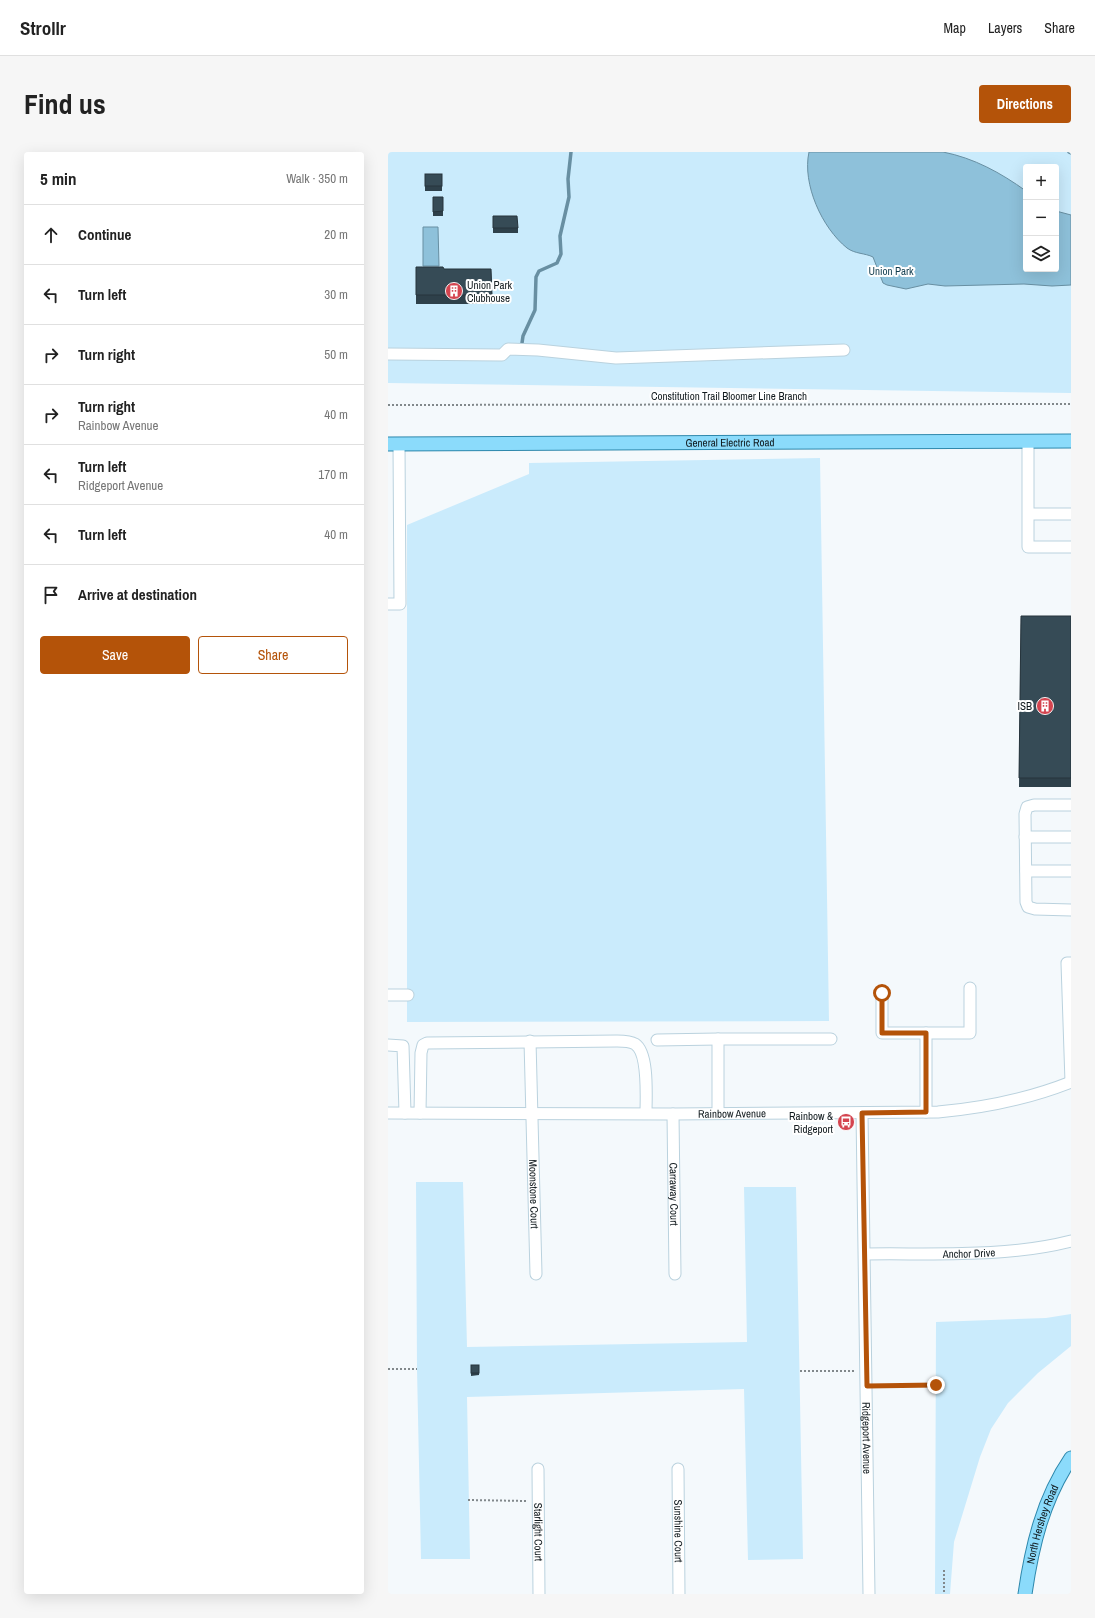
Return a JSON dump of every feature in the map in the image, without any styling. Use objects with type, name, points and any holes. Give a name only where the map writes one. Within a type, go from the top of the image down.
[{"type":"main road","name":"General Electric Road","points":[[394,444],[1071,441]]},
{"type":"main road","name":"North Hershey Road","points":[[1025,1594],[1029,1562],[1037,1529],[1050,1496],[1071,1458]]},
{"type":"street","points":[[388,354],[502,355],[508,349],[538,350],[616,358],[844,350]]},
{"type":"street","points":[[1028,441],[1028,547],[1071,547]]},
{"type":"street","points":[[388,604],[400,604],[394,491],[394,444]]},
{"type":"street","points":[[1028,514],[1071,514]]},
{"type":"street","points":[[1071,805],[1034,805],[1027,807],[1025,837],[1026,902],[1028,907],[1035,909],[1071,910]]},
{"type":"street","points":[[1025,837],[1071,837]]},
{"type":"street","points":[[1026,872],[1071,871]]},
{"type":"street","points":[[1071,963],[1067,963],[1071,1082]]},
{"type":"street","points":[[882,993],[882,1033],[970,1033],[970,988]]},
{"type":"street","points":[[388,995],[408,995]]},
{"type":"street","points":[[926,1033],[926,1112]]},
{"type":"street","points":[[718,1039],[718,1113]]},
{"type":"street","points":[[657,1040],[831,1039]]},
{"type":"street","name":"Moonstone Court","points":[[530,1041],[536,1274]]},
{"type":"street","points":[[420,1112],[420,1061],[423,1045],[431,1042],[616,1041],[634,1043],[640,1048],[644,1062],[646,1113]]},
{"type":"street","points":[[388,1045],[403,1046],[405,1112]]},
{"type":"street","name":"Rainbow Avenue","points":[[388,1112],[673,1114],[926,1112],[972,1109],[1002,1103],[1016,1100],[1071,1082]]},
{"type":"street","name":"Ridgeport Avenue","points":[[862,1113],[869,1594]]},
{"type":"street","name":"Carraway Court","points":[[673,1114],[675,1274]]},
{"type":"street","name":"Anchor Drive","points":[[865,1254],[980,1253],[1040,1247],[1071,1241]]},
{"type":"street","name":"Starlight Court","points":[[538,1469],[539,1594]]},
{"type":"street","name":"Sunshine Court","points":[[678,1469],[679,1594]]},
{"type":"path","name":"Constitution Trail Bloomer Line Branch","points":[[388,404],[1071,404]]},
{"type":"path","points":[[388,1369],[417,1369]]},
{"type":"path","points":[[800,1371],[866,1371]]},
{"type":"path","points":[[867,1386],[936,1385]]},
{"type":"path","points":[[468,1500],[538,1501]]},
{"type":"path","points":[[944,1570],[944,1594]]},
{"type":"green space","name":"Union Park","points":[[388,152],[1071,152],[1071,393],[388,383]]},
{"type":"green space","points":[[820,458],[829,1021],[407,1022],[407,525],[529,474],[529,463]]},
{"type":"green space","points":[[416,1182],[463,1182],[467,1347],[747,1342],[744,1187],[796,1187],[803,1559],[748,1560],[744,1389],[467,1397],[470,1559],[421,1559],[417,1369]]},
{"type":"green space","points":[[1071,1314],[1071,1346],[1038,1373],[1008,1403],[991,1429],[980,1457],[954,1542],[950,1594],[935,1594],[936,1322],[1046,1318]]},
{"type":"shaded area","points":[[809,152],[943,152],[966,158],[987,167],[1023,189],[1023,272],[1059,272],[1059,212],[1071,215],[1071,285],[1052,286],[1024,284],[945,286],[928,284],[906,289],[887,285],[883,283],[873,257],[847,248],[838,239],[822,217],[811,191],[808,178]]},
{"type":"shaded area","points":[[423,227],[438,227],[439,266],[423,266]]},
{"type":"building","points":[[425,174],[442,174],[442,186],[425,186]]},
{"type":"building","points":[[433,197],[443,197],[443,211],[433,212]]},
{"type":"building","points":[[493,216],[517,216],[518,228],[493,228]]},
{"type":"building","name":"Union Park Clubhouse","points":[[416,267],[443,267],[444,269],[491,269],[492,295],[416,295]]},
{"type":"building","name":"ISB","points":[[1021,616],[1071,616],[1071,778],[1019,778]]},
{"type":"building","points":[[471,1365],[479,1365],[479,1373],[471,1373]]},
{"type":"waterway","points":[[522,343],[523,336],[535,310],[536,277],[539,271],[557,263],[561,254],[560,236],[569,197],[568,179],[571,152]]},
{"type":"place","name":"Union Park Clubhouse","points":[[454,291]]},
{"type":"place","name":"ISB","points":[[1045,706]]},
{"type":"place","name":"Rainbow & Ridgeport","points":[[846,1122]]},
{"type":"route","points":[[882,993],[882,1033],[926,1033],[926,1112],[862,1113],[867,1386],[936,1385]]}]
